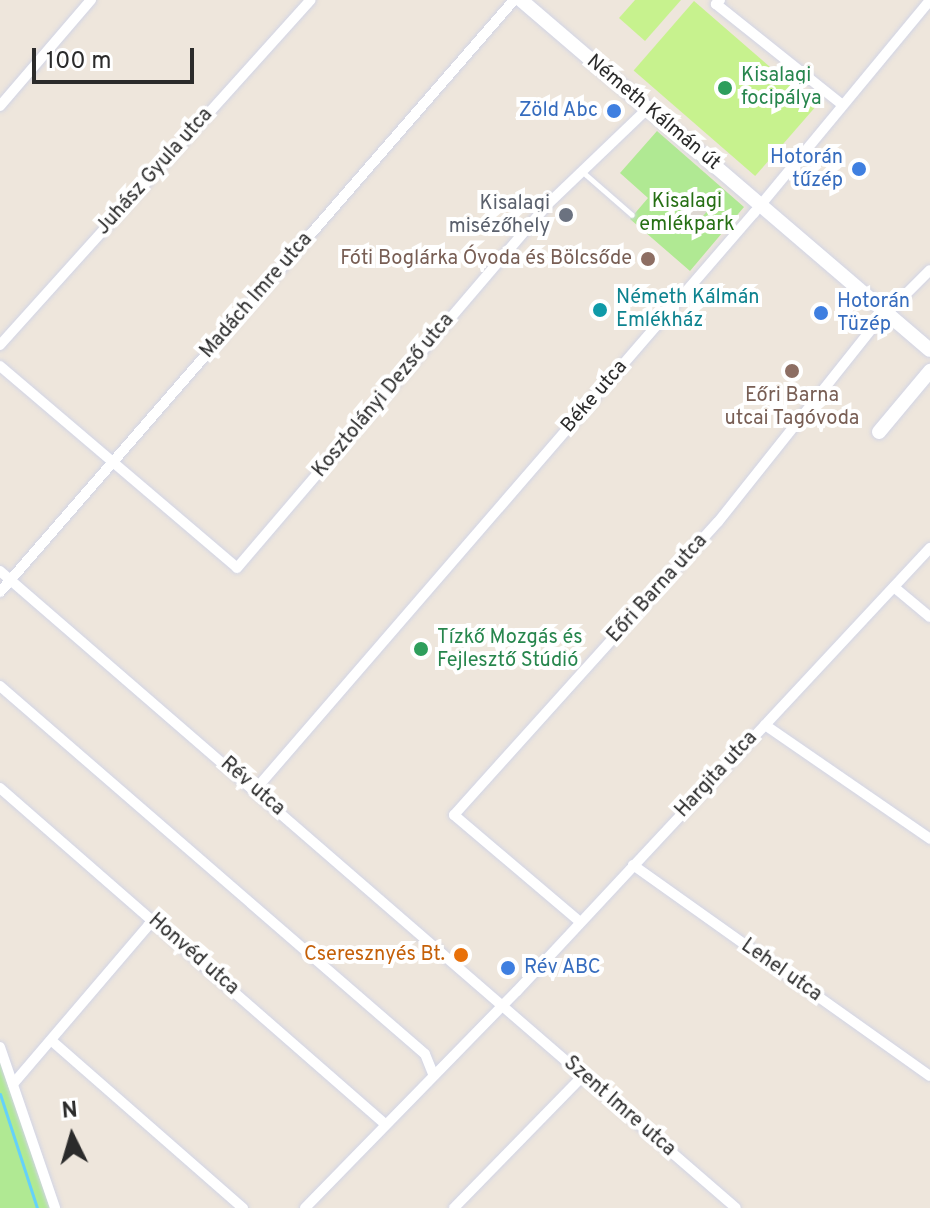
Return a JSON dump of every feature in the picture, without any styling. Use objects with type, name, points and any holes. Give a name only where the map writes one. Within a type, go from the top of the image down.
[{"type":"street","points":[[0,106],[91,0]]},
{"type":"street","name":"Juhász Gyula utca","points":[[0,345],[311,0]]},
{"type":"street","name":"Madách Imre utca","points":[[0,592],[514,0]]},
{"type":"street","name":"Németh Kálmán út","points":[[521,0],[930,350]]},
{"type":"street","points":[[720,0],[716,4],[840,103]]},
{"type":"street","name":"Béke utca","points":[[255,790],[761,204],[840,103],[930,0]]},
{"type":"street","name":"Kosztolányi Dezső utca","points":[[113,461],[237,568],[547,205],[585,174],[647,109]]},
{"type":"street","name":"Eőri Barna utca","points":[[579,921],[454,815],[718,522],[887,314],[930,270]]},
{"type":"street","points":[[0,366],[113,461]]},
{"type":"street","points":[[879,432],[930,371]]},
{"type":"street","name":"Hargita utca","points":[[305,1208],[504,1003],[930,548]]},
{"type":"street","name":"Rév utca","points":[[0,571],[504,1003]]},
{"type":"street","points":[[894,587],[930,617]]},
{"type":"street","points":[[0,686],[425,1054],[433,1074]]},
{"type":"street","points":[[765,725],[930,839]]},
{"type":"street","name":"Honvéd utca","points":[[0,788],[385,1124]]},
{"type":"street","name":"Lehel utca","points":[[633,865],[930,1076]]},
{"type":"street","points":[[13,1084],[153,920]]},
{"type":"street","name":"Szent Imre utca","points":[[504,1003],[730,1206]]},
{"type":"street","points":[[52,1041],[243,1208]]},
{"type":"street","points":[[0,1047],[55,1208]]},
{"type":"street","points":[[454,1208],[583,1076]]},
{"type":"lane","points":[[585,174],[632,215]]},
{"type":"green space","points":[[635,0],[681,0],[645,41],[619,18]]},
{"type":"green space","name":"Kisalagi focipálya","points":[[694,1],[816,107],[755,176],[634,70]]},
{"type":"green space","name":"Kisalagi emlékpark","points":[[657,131],[744,207],[690,271],[630,219],[648,198],[620,173]]},
{"type":"green space","points":[[0,1060],[50,1208],[0,1208]]},
{"type":"shaded area","points":[[694,191],[704,195],[708,205],[704,215],[694,219],[684,215],[680,205],[684,195]]},
{"type":"waterway","points":[[0,1094],[37,1208]]},
{"type":"place","name":"Kisalagi focipálya","points":[[725,88]]},
{"type":"place","name":"Zöld Abc","points":[[614,111]]},
{"type":"place","name":"Hotorán tűzép","points":[[859,169]]},
{"type":"place","name":"Kisalagi misézőhely","points":[[566,215]]},
{"type":"place","name":"Fóti Boglárka Óvoda és Bölcsőde","points":[[648,259]]},
{"type":"place","name":"Németh Kálmán Emlékház","points":[[600,310]]},
{"type":"place","name":"Hotorán Tüzép","points":[[821,313]]},
{"type":"place","name":"Eőri Barna utcai Tagóvoda","points":[[792,371]]},
{"type":"place","name":"Tízkő Mozgás és Fejlesztő Stúdió","points":[[421,649]]},
{"type":"place","name":"Cseresznyés Bt.","points":[[461,955]]},
{"type":"place","name":"Rév ABC","points":[[508,968]]}]
